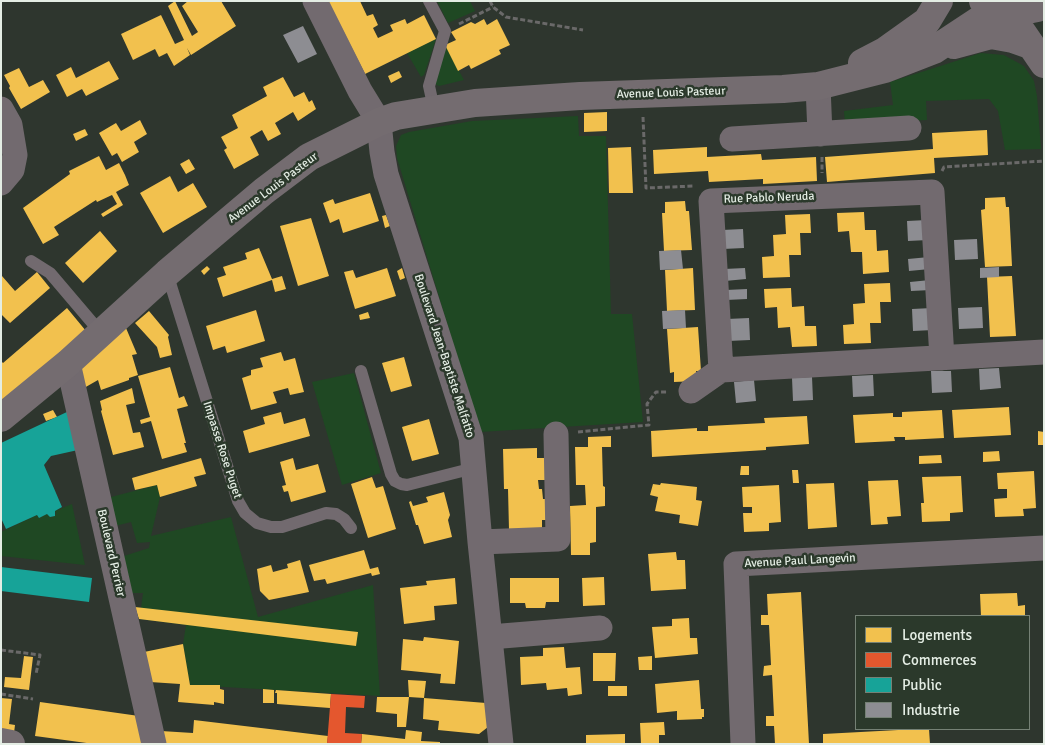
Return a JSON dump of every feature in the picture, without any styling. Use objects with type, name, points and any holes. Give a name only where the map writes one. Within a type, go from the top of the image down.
[{"type":"street","points":[[315,1],[360,91],[378,122]]},
{"type":"street","name":"Avenue Louis Pasteur","points":[[818,86],[885,51],[927,21],[939,1]]},
{"type":"street","points":[[995,7],[1028,11],[1044,4]]},
{"type":"street","points":[[995,7],[1037,54]]},
{"type":"street","name":"Avenue Louis Pasteur","points":[[934,50],[995,7]]},
{"type":"street","name":"Avenue Louis Pasteur","points":[[1,418],[68,363],[167,273],[264,191],[309,158],[378,122],[396,116],[475,103],[580,96],[642,95],[818,86],[885,69],[934,50],[991,35],[1013,39],[1037,54]]},
{"type":"street","points":[[818,86],[820,134]]},
{"type":"street","points":[[1,109],[10,126],[15,155],[6,177]]},
{"type":"street","name":"Boulevard Jean-Baptiste Malfatto","points":[[378,122],[386,174],[472,438],[480,542],[501,744]]},
{"type":"street","points":[[732,139],[909,128]]},
{"type":"street","points":[[932,192],[942,358]]},
{"type":"street","name":"Rue Pablo Neruda","points":[[721,370],[711,201],[932,192]]},
{"type":"street","points":[[691,391],[721,370],[1044,352]]},
{"type":"street","name":"Boulevard Perrier","points":[[68,363],[154,744]]},
{"type":"street","points":[[480,542],[558,539],[556,434]]},
{"type":"street","name":"Avenue Paul Langevin","points":[[743,744],[736,564],[1044,548]]},
{"type":"street","points":[[490,637],[600,628]]},
{"type":"lane","points":[[428,1],[445,31],[429,86],[434,109]]},
{"type":"lane","points":[[31,261],[50,273],[101,333]]},
{"type":"lane","name":"Impasse Rose Puget","points":[[167,273],[238,502],[245,513],[257,523],[271,527],[282,527],[326,513],[336,514],[344,519],[351,528]]},
{"type":"lane","points":[[361,371],[391,474],[395,480],[407,485],[474,468]]},
{"type":"path","points":[[490,1],[493,7],[506,17],[583,30]]},
{"type":"path","points":[[445,31],[493,7]]},
{"type":"path","points":[[642,95],[646,188],[698,186],[711,201]]},
{"type":"path","points":[[820,134],[824,196]]},
{"type":"path","points":[[932,192],[944,167],[1044,161]]},
{"type":"path","points":[[556,434],[649,425],[647,404],[656,392],[691,391]]},
{"type":"path","points":[[1,650],[40,655],[36,674]]},
{"type":"path","points":[[1,694],[33,699]]},
{"type":"green space","points":[[437,1],[470,1],[475,11],[448,23]]},
{"type":"green space","points":[[436,39],[424,75],[421,77],[407,53]]},
{"type":"green space","points":[[445,45],[464,80],[439,86],[435,84]]},
{"type":"green space","points":[[981,53],[1004,55],[1024,66],[1034,81],[1041,149],[1005,150],[998,111],[989,99],[926,101],[927,120],[845,124],[844,111],[893,105],[890,82]]},
{"type":"green space","points":[[578,116],[579,136],[606,136],[611,314],[632,314],[643,422],[480,432],[397,158],[396,146],[401,135],[409,132],[472,121]]},
{"type":"green space","points":[[354,373],[381,473],[342,485],[312,382]]},
{"type":"green space","points":[[157,485],[160,497],[151,536],[231,517],[258,617],[373,585],[380,696],[190,685],[183,644],[186,625],[139,619],[135,607],[141,608],[143,593],[132,593],[124,556],[149,548],[150,542],[137,543],[131,522],[115,526],[111,497]]},
{"type":"green space","points":[[72,504],[85,565],[1,556],[1,532],[37,515],[39,518],[47,514],[53,517],[56,514],[55,511]]},
{"type":"building: Logements","points":[[175,1],[192,36],[198,32],[182,6],[188,1],[221,1],[236,26],[191,55],[187,48],[190,55],[174,66],[167,53],[159,57],[155,49],[133,60],[121,34],[161,15],[175,44],[184,40],[168,6]]},
{"type":"building: Logements","points":[[328,1],[360,1],[367,16],[373,14],[378,25],[373,28],[378,38],[393,31],[390,25],[405,19],[407,24],[424,15],[436,39],[365,74]]},
{"type":"building: Logements","points":[[484,19],[487,25],[497,19],[510,45],[499,50],[501,54],[471,69],[469,65],[458,71],[445,45],[456,40],[451,32],[471,22],[475,24]]},
{"type":"building: Logements","points":[[109,61],[119,79],[86,96],[82,89],[67,97],[56,75],[71,67],[76,78]]},
{"type":"building: Logements","points":[[19,68],[29,87],[43,80],[50,92],[21,109],[4,75]]},
{"type":"building: Logements","points":[[399,71],[402,77],[391,83],[388,76]]},
{"type":"building: Logements","points":[[283,77],[294,97],[304,92],[309,102],[312,100],[316,109],[298,121],[293,112],[275,123],[281,134],[268,141],[262,130],[250,137],[259,155],[234,169],[224,150],[227,148],[221,137],[238,128],[232,115],[267,96],[263,87]]},
{"type":"building: Logements","points":[[607,112],[607,131],[584,132],[584,113]]},
{"type":"building: Logements","points":[[140,120],[147,134],[134,142],[139,152],[122,162],[117,153],[112,156],[99,133],[116,123],[121,131]]},
{"type":"building: Logements","points":[[85,129],[88,135],[76,141],[73,134]]},
{"type":"building: Logements","points":[[987,130],[988,155],[934,158],[935,173],[827,182],[825,157],[933,149],[932,133]]},
{"type":"building: Logements","points":[[631,147],[633,193],[609,193],[608,148]]},
{"type":"building: Logements","points":[[707,147],[707,157],[761,154],[762,160],[816,157],[817,181],[763,184],[763,179],[709,182],[708,171],[654,174],[653,150]]},
{"type":"building: Logements","points":[[99,156],[106,170],[119,163],[125,175],[129,185],[116,192],[123,205],[103,217],[101,214],[117,204],[112,195],[97,202],[96,200],[54,227],[59,235],[43,244],[23,208],[70,174],[69,171]]},
{"type":"building: Logements","points":[[189,159],[195,169],[186,174],[180,164]]},
{"type":"building: Logements","points":[[170,176],[178,192],[193,183],[207,207],[163,233],[140,193]]},
{"type":"building: Logements","points":[[370,193],[379,221],[343,233],[339,219],[330,223],[323,203],[333,199],[335,204]]},
{"type":"building: Logements","points":[[1005,197],[1006,207],[1009,207],[1012,266],[985,267],[981,210],[985,209],[985,198]]},
{"type":"building: Logements","points":[[685,201],[686,211],[689,211],[692,250],[664,251],[662,213],[665,213],[665,202]]},
{"type":"building: Logements","points":[[864,212],[865,230],[876,230],[877,251],[888,250],[889,272],[863,274],[862,252],[851,252],[849,231],[838,232],[837,213]]},
{"type":"building: Logements","points":[[810,214],[811,233],[800,233],[801,255],[789,255],[790,277],[763,278],[762,257],[774,256],[773,235],[786,234],[785,215]]},
{"type":"building: Logements","points":[[386,215],[390,226],[385,228],[382,216]]},
{"type":"building: Logements","points":[[311,218],[329,276],[298,286],[280,226]]},
{"type":"building: Logements","points":[[100,231],[117,251],[83,283],[65,263]]},
{"type":"building: Logements","points":[[259,248],[272,279],[282,276],[286,289],[275,292],[272,280],[223,297],[217,278],[226,275],[223,267],[247,259],[245,253]]},
{"type":"building: Logements","points":[[207,266],[210,269],[204,275],[201,271]]},
{"type":"building: Logements","points":[[387,268],[396,296],[355,309],[344,272],[353,270],[356,278]]},
{"type":"building: Logements","points":[[402,268],[405,278],[400,280],[397,271]]},
{"type":"building: Logements","points":[[693,268],[695,310],[667,311],[665,270]]},
{"type":"building: Logements","points":[[37,272],[50,288],[10,323],[1,314],[1,277],[15,291]]},
{"type":"building: Logements","points":[[1012,276],[1016,336],[990,337],[987,277]]},
{"type":"building: Logements","points":[[890,283],[891,302],[880,302],[881,323],[870,323],[871,343],[844,344],[843,325],[854,324],[853,304],[865,303],[864,284]]},
{"type":"building: Logements","points":[[791,288],[792,307],[804,306],[805,326],[816,326],[817,346],[792,347],[790,327],[778,328],[777,307],[765,308],[764,289]]},
{"type":"building: Logements","points":[[67,308],[86,331],[1,404],[1,361],[3,363]]},
{"type":"building: Logements","points":[[256,310],[265,341],[227,353],[225,346],[213,350],[206,326]]},
{"type":"building: Logements","points":[[149,311],[169,335],[172,355],[160,358],[157,347],[135,323]]},
{"type":"building: Logements","points":[[368,312],[370,318],[360,320],[359,315]]},
{"type":"building: Logements","points":[[698,327],[701,371],[696,371],[697,381],[674,382],[674,372],[670,373],[667,329]]},
{"type":"building: Logements","points":[[126,328],[137,354],[132,355],[138,375],[101,390],[98,380],[84,388],[77,366]]},
{"type":"building: Logements","points":[[281,352],[284,361],[295,358],[304,392],[290,395],[288,388],[273,392],[277,403],[251,410],[242,378],[251,375],[251,370],[263,367],[260,358]]},
{"type":"building: Logements","points":[[404,357],[412,386],[391,392],[382,363]]},
{"type":"building: Logements","points":[[170,367],[179,398],[184,396],[188,406],[177,409],[187,452],[162,459],[151,421],[141,424],[140,420],[150,417],[138,376]]},
{"type":"building: Logements","points":[[132,388],[135,403],[126,405],[133,433],[140,432],[144,447],[113,455],[100,401]]},
{"type":"building: Logements","points":[[1009,407],[1011,435],[954,438],[952,410]]},
{"type":"building: Logements","points":[[53,410],[57,417],[46,421],[43,414]]},
{"type":"building: Logements","points":[[942,410],[944,438],[905,440],[905,437],[894,437],[895,441],[855,443],[853,415],[893,413],[893,417],[902,417],[902,412]]},
{"type":"building: Logements","points":[[281,412],[284,424],[305,418],[310,436],[249,453],[243,431],[265,424],[263,417]]},
{"type":"building: Logements","points":[[807,416],[809,444],[766,447],[766,450],[652,457],[651,431],[697,428],[697,431],[708,431],[708,426],[765,423],[764,418]]},
{"type":"building: Logements","points":[[429,419],[439,454],[412,461],[402,427]]},
{"type":"building: Logements","points":[[1038,431],[1044,432],[1044,445],[1038,445]]},
{"type":"building: Logements","points":[[611,436],[611,447],[602,447],[605,506],[596,507],[596,542],[590,543],[590,555],[571,555],[570,506],[586,505],[585,485],[576,485],[575,447],[588,447],[588,437]]},
{"type":"building: Logements","points":[[537,448],[537,458],[545,458],[545,480],[538,480],[539,489],[542,489],[543,499],[549,499],[549,520],[542,520],[542,530],[509,530],[508,489],[504,489],[503,449]]},
{"type":"building: Logements","points":[[999,451],[1000,461],[983,462],[983,452]]},
{"type":"building: Logements","points":[[941,455],[942,463],[919,464],[919,456]]},
{"type":"building: Logements","points":[[201,458],[206,474],[194,477],[197,486],[160,497],[157,485],[135,490],[132,478]]},
{"type":"building: Logements","points":[[293,458],[296,470],[318,464],[326,492],[291,502],[288,491],[284,492],[282,486],[286,485],[280,462]]},
{"type":"building: Logements","points":[[741,466],[749,466],[749,475],[740,475]]},
{"type":"building: Logements","points":[[792,470],[798,470],[799,483],[793,483]]},
{"type":"building: Logements","points":[[1034,471],[1036,508],[1023,509],[1024,516],[995,517],[994,499],[1007,498],[1007,489],[998,489],[997,473]]},
{"type":"building: Logements","points":[[961,476],[963,512],[950,513],[950,521],[922,522],[921,503],[924,503],[922,477]]},
{"type":"building: Logements","points":[[372,477],[376,488],[383,486],[396,529],[368,538],[351,484]]},
{"type":"building: Logements","points":[[898,480],[901,516],[887,517],[888,524],[871,525],[868,481]]},
{"type":"building: Logements","points":[[661,483],[697,487],[696,500],[702,501],[698,526],[679,523],[680,515],[655,511],[658,497],[650,495],[653,484],[660,485]]},
{"type":"building: Logements","points":[[834,483],[837,527],[808,529],[806,484]]},
{"type":"building: Logements","points":[[779,485],[781,522],[769,523],[769,531],[744,532],[743,513],[752,513],[752,507],[743,507],[742,487]]},
{"type":"building: Logements","points":[[444,492],[450,515],[448,520],[452,537],[424,544],[409,502],[411,501],[413,506],[428,502],[426,497]]},
{"type":"building: Logements","points":[[364,550],[370,569],[378,567],[380,574],[372,576],[371,573],[327,584],[325,579],[314,581],[309,565]]},
{"type":"building: Logements","points":[[676,552],[677,560],[685,560],[686,589],[651,591],[648,554]]},
{"type":"building: Logements","points":[[300,560],[309,592],[269,600],[260,591],[257,569],[271,565],[273,572],[288,568],[287,564]]},
{"type":"building: Logements","points":[[604,577],[605,605],[583,606],[582,578]]},
{"type":"building: Logements","points":[[455,578],[457,604],[434,606],[435,620],[404,624],[400,588],[427,585],[426,581]]},
{"type":"building: Logements","points":[[510,578],[559,578],[559,602],[546,602],[545,608],[526,608],[525,603],[510,603]]},
{"type":"building: Logements","points":[[801,592],[809,744],[775,744],[774,726],[766,726],[766,716],[774,716],[772,675],[763,676],[764,666],[771,665],[769,625],[761,625],[761,615],[768,615],[767,594]]},
{"type":"building: Logements","points":[[1017,593],[1018,606],[1025,605],[1025,615],[981,615],[980,594]]},
{"type":"building: Logements","points":[[135,607],[358,632],[356,646],[139,619]]},
{"type":"building: Logements","points":[[689,618],[690,638],[697,638],[698,654],[655,658],[652,627],[672,626],[672,619]]},
{"type":"building: Logements","points":[[424,637],[459,641],[455,684],[440,683],[441,674],[401,670],[403,639],[423,641]]},
{"type":"building: Logements","points":[[183,644],[190,685],[220,685],[220,689],[224,690],[224,704],[214,702],[214,705],[178,702],[180,684],[150,682],[144,652]]},
{"type":"building: Logements","points":[[564,647],[566,668],[580,667],[582,694],[568,696],[567,688],[547,690],[546,683],[521,685],[520,657],[543,656],[543,648]]},
{"type":"building: Logements","points":[[593,653],[616,653],[615,681],[593,681]]},
{"type":"building: Logements","points":[[24,656],[33,657],[29,690],[4,687],[5,677],[21,678]]},
{"type":"building: Logements","points":[[652,656],[652,670],[639,670],[638,657]]},
{"type":"building: Logements","points":[[408,680],[426,681],[424,698],[409,697]]},
{"type":"building: Logements","points":[[699,680],[701,709],[704,709],[704,717],[702,719],[677,720],[677,711],[657,713],[655,684]]},
{"type":"building: Logements","points":[[608,686],[627,686],[627,696],[608,696]]},
{"type":"building: Logements","points":[[263,689],[274,690],[274,703],[263,703]]},
{"type":"building: Logements","points":[[276,690],[331,694],[330,708],[277,704]]},
{"type":"building: Logements","points":[[377,697],[409,697],[406,727],[397,727],[397,714],[376,712]]},
{"type":"building: Logements","points":[[1,698],[12,699],[9,724],[15,725],[14,733],[1,732]]},
{"type":"building: Logements","points":[[424,698],[486,703],[488,727],[479,734],[438,730],[439,721],[423,719]]},
{"type":"building: Logements","points":[[40,702],[139,716],[142,744],[94,744],[35,736]]},
{"type":"building: Logements","points":[[194,720],[328,736],[327,744],[164,744],[161,731],[193,733]]},
{"type":"building: Logements","points":[[664,722],[665,735],[659,735],[659,744],[641,744],[640,723]]},
{"type":"building: Logements","points":[[406,730],[422,732],[421,741],[440,742],[440,744],[361,744],[362,734],[405,739]]},
{"type":"building: Logements","points":[[929,730],[930,744],[823,744],[823,734]]},
{"type":"building: Logements","points":[[625,734],[625,744],[586,744],[586,735]]},
{"type":"building: Commerces","points":[[331,694],[365,696],[364,708],[346,707],[345,733],[362,734],[361,744],[327,744]]},
{"type":"building: Public","points":[[69,411],[78,450],[51,456],[44,465],[62,507],[55,511],[55,516],[50,517],[47,514],[39,518],[37,515],[6,529],[1,518],[1,443]]},
{"type":"building: Public","points":[[1,567],[92,578],[89,602],[1,591]]},
{"type":"building: Industrie","points":[[303,26],[317,54],[298,63],[283,35]]},
{"type":"building: Industrie","points":[[927,220],[928,240],[908,241],[907,221]]},
{"type":"building: Industrie","points":[[743,229],[744,248],[723,249],[722,230]]},
{"type":"building: Industrie","points":[[977,239],[978,259],[955,260],[954,240]]},
{"type":"building: Industrie","points":[[681,250],[683,269],[660,270],[659,251]]},
{"type":"building: Industrie","points":[[929,257],[930,269],[909,271],[908,259]]},
{"type":"building: Industrie","points":[[999,267],[999,277],[980,278],[980,268]]},
{"type":"building: Industrie","points":[[745,268],[746,279],[725,281],[724,269]]},
{"type":"building: Industrie","points":[[930,280],[931,290],[911,291],[910,282]]},
{"type":"building: Industrie","points":[[747,289],[747,299],[726,300],[726,290]]},
{"type":"building: Industrie","points":[[982,307],[983,328],[959,329],[958,308]]},
{"type":"building: Industrie","points":[[932,308],[933,330],[913,331],[912,309]]},
{"type":"building: Industrie","points":[[685,310],[686,328],[663,329],[662,311]]},
{"type":"building: Industrie","points":[[749,318],[750,340],[728,341],[727,319]]},
{"type":"building: Industrie","points":[[999,368],[1001,388],[980,390],[979,369]]},
{"type":"building: Industrie","points":[[931,371],[951,371],[952,392],[932,393]]},
{"type":"building: Industrie","points":[[873,375],[874,396],[853,397],[852,376]]},
{"type":"building: Industrie","points":[[812,377],[813,400],[793,401],[792,378]]},
{"type":"building: Industrie","points":[[754,380],[756,401],[736,403],[734,382]]}]
